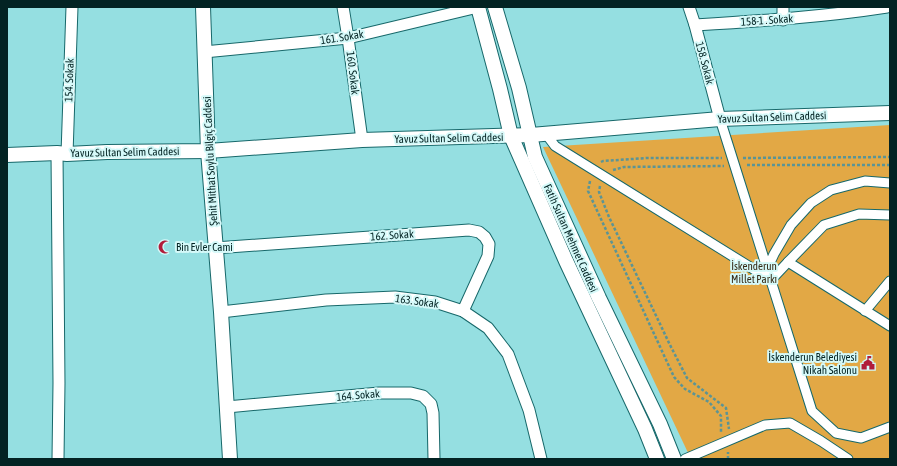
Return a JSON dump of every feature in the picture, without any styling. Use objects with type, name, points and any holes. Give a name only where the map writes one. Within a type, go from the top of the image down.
[{"type":"street","name":"154. Sokak","points":[[58,459],[62,153],[72,7]]},
{"type":"street","name":"Şehit Mithat Soylu Bilgiç Caddesi","points":[[203,7],[208,151],[221,312],[230,459]]},
{"type":"street","name":"160. Sokak","points":[[342,7],[348,38],[362,140]]},
{"type":"street","name":"161. Sokak","points":[[204,52],[348,38],[478,7]]},
{"type":"street","name":"Fatih Sultan Mehmet Caddesi","points":[[478,7],[511,136],[566,261],[645,429],[657,459]]},
{"type":"street","name":"Fatih Sultan Mehmet Caddesi","points":[[495,7],[531,135],[535,157],[596,291],[660,424],[674,459]]},
{"type":"street","name":"158. Sokak","points":[[689,7],[720,119]]},
{"type":"street","points":[[783,7],[783,20]]},
{"type":"street","name":"158-1 . Sokak","points":[[695,25],[783,20],[887,7]]},
{"type":"street","name":"Yavuz Sultan Selim Caddesi","points":[[7,155],[208,151],[362,140],[531,135],[720,119],[890,113]]},
{"type":"street","points":[[720,119],[812,411],[836,433],[861,438],[890,427]]},
{"type":"street","points":[[546,134],[554,146],[771,280]]},
{"type":"street","points":[[767,269],[791,225],[811,203],[831,190],[865,181],[890,183]]},
{"type":"street","points":[[771,280],[824,225],[859,214],[890,214]]},
{"type":"street","name":"162. Sokak","points":[[215,248],[469,230],[479,232],[486,237],[489,244],[488,256],[463,311]]},
{"type":"street","points":[[788,262],[890,326]]},
{"type":"street","points":[[865,311],[890,282]]},
{"type":"street","name":"163. Sokak","points":[[221,312],[326,300],[395,297],[434,302],[463,311],[488,328],[508,354],[529,410],[541,459]]},
{"type":"street","name":"164. Sokak","points":[[227,407],[379,393],[411,393],[424,396],[431,404],[433,413],[434,459]]},
{"type":"street","points":[[685,459],[765,425],[790,422],[848,459]]},
{"type":"path","points":[[592,170],[588,191],[674,377],[685,390],[709,402],[721,416],[728,459]]},
{"type":"path","points":[[605,178],[600,184],[599,192],[612,224],[670,346],[687,378],[726,408],[730,434],[725,442]]},
{"type":"green space","name":"İskenderun Millet Parkı","points":[[890,125],[890,459],[691,459],[543,147]]},
{"type":"place","name":"Bin Evler Cami","points":[[165,247]]},
{"type":"place","name":"İskenderun Belediyesi Nikah Salonu","points":[[868,363]]}]
